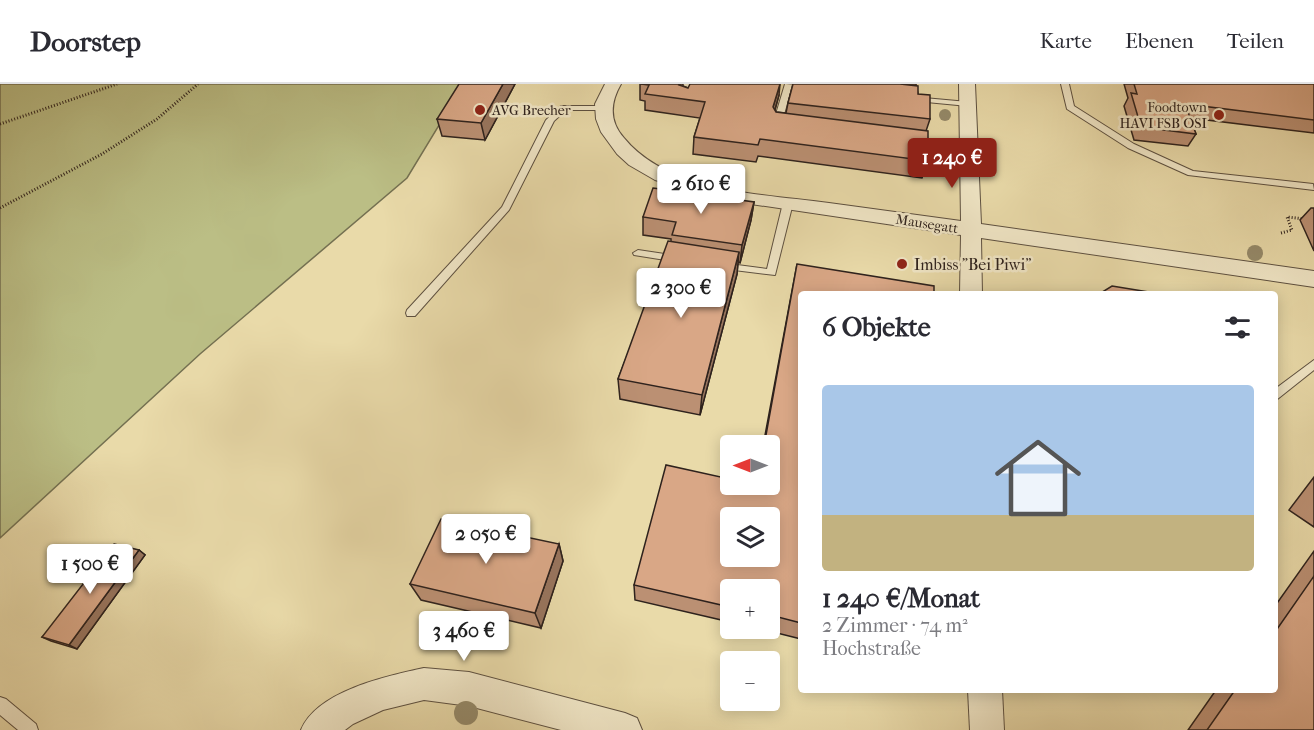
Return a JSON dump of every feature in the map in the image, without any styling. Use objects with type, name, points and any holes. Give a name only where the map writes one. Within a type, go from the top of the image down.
[{"type":"street","points":[[604,108],[604,102],[613,84]]},
{"type":"street","points":[[967,84],[972,231],[971,291]]},
{"type":"street","name":"Mausegatt","points":[[604,108],[606,128],[621,148],[642,167],[678,182],[724,194],[1314,279]]},
{"type":"street","points":[[318,730],[341,712],[381,694],[424,684],[470,689],[625,730]]},
{"type":"street","points":[[985,693],[987,730]]},
{"type":"lane","points":[[675,84],[691,86],[684,100]]},
{"type":"lane","points":[[1065,84],[1070,106],[1131,146],[1191,173],[1313,187]]},
{"type":"lane","points":[[789,125],[777,124],[788,86],[822,89]]},
{"type":"lane","points":[[901,97],[968,104]]},
{"type":"lane","points":[[411,313],[506,208],[550,120],[564,108],[604,108]]},
{"type":"lane","points":[[902,139],[970,148]]},
{"type":"lane","points":[[715,265],[771,273],[788,203]]},
{"type":"lane","points":[[638,253],[693,262]]},
{"type":"lane","points":[[1278,394],[1314,364]]},
{"type":"lane","points":[[0,705],[30,730]]},
{"type":"path","points":[[0,124],[19,115],[117,84]]},
{"type":"path","points":[[0,208],[102,154],[147,125],[198,84]]},
{"type":"path","points":[[1281,233],[1292,230],[1287,217],[1314,220]]},
{"type":"green space","points":[[0,84],[464,84],[407,178],[200,354],[0,538]]},
{"type":"building","points":[[459,84],[503,84],[481,123],[437,119]]},
{"type":"building","points":[[641,84],[680,84],[688,88],[690,84],[780,84],[773,107],[776,112],[928,131],[928,161],[760,139],[758,145],[694,137],[705,102],[645,94],[649,85]]},
{"type":"building","points":[[793,84],[918,86],[918,94],[930,95],[930,119],[788,103]]},
{"type":"building","name":"Foodtown HAVI FSB OSI","points":[[1134,84],[1314,84],[1314,120],[1185,104],[1196,134],[1141,127],[1131,93],[1137,94]]},
{"type":"building","points":[[653,188],[754,202],[742,245],[672,235],[676,222],[643,217]]},
{"type":"building","points":[[668,241],[739,252],[702,395],[618,379]]},
{"type":"building","points":[[797,264],[934,286],[934,291],[798,291],[798,622],[780,618],[780,579],[720,579],[720,605],[634,585],[666,465],[720,477],[720,495],[780,495],[780,435],[766,435]]},
{"type":"building","points":[[1112,286],[1143,291],[1104,291]]},
{"type":"building","points":[[441,519],[559,544],[535,613],[410,584]]},
{"type":"building","points":[[114,544],[139,550],[69,645],[42,637]]},
{"type":"building","points":[[1314,576],[1314,730],[1207,730],[1233,693],[1278,693],[1278,628]]},
{"type":"place","name":"AVG Brecher","points":[[480,110]]},
{"type":"place","name":"Foodtown HAVI FSB OSI","points":[[1219,115]]},
{"type":"place","name":"Imbiss \"Bei Piwi\"","points":[[902,264]]}]
